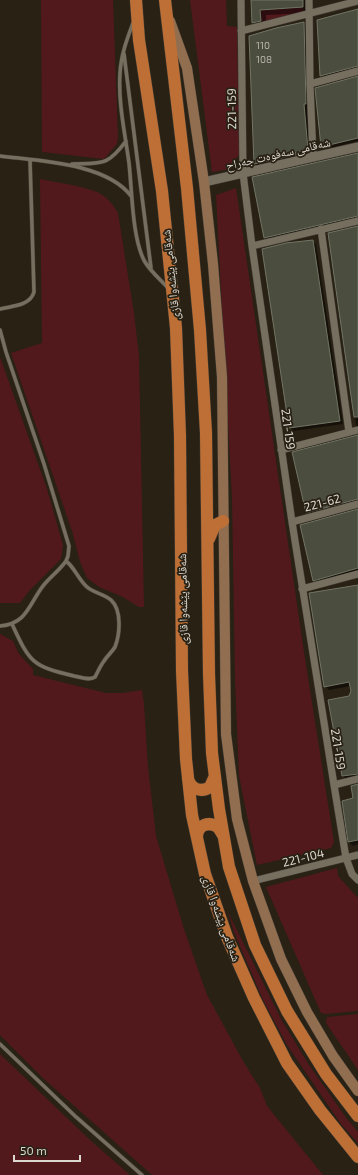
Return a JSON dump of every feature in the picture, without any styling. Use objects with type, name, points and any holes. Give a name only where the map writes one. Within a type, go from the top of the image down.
[{"type":"highway","name":"شەقامی پێشەوا قازی","points":[[136,4],[139,40],[162,191],[176,328],[180,436],[182,671],[186,759],[192,815],[205,874],[227,937],[254,998],[287,1063],[320,1110],[356,1156]]},
{"type":"highway","name":"شەقامی پێشەوا قازی","points":[[165,4],[187,188],[200,330],[206,433],[209,674],[212,754],[224,840],[229,867],[258,952],[291,1018],[326,1074],[358,1116]]},
{"type":"highway","points":[[207,542],[215,525],[223,521]]},
{"type":"highway","points":[[188,778],[195,789],[203,790],[210,787],[215,776]]},
{"type":"highway","points":[[197,836],[198,830],[201,826],[209,824],[218,827],[221,830],[224,840]]},
{"type":"main road","points":[[165,4],[187,68],[204,182],[213,264],[222,377],[226,734],[237,819],[253,881],[281,959],[307,1012],[358,1091]]},
{"type":"street","name":"221-159","points":[[241,0],[243,173],[252,246],[302,589],[346,858],[352,874],[358,880]]},
{"type":"street","points":[[309,0],[313,156]]},
{"type":"street","points":[[241,31],[358,1]]},
{"type":"street","points":[[310,84],[358,71]]},
{"type":"street","name":"شەقامی سەفوەت جەراح","points":[[204,182],[358,147]]},
{"type":"street","points":[[252,246],[358,221]]},
{"type":"street","points":[[321,229],[350,432]]},
{"type":"street","points":[[281,450],[358,430]]},
{"type":"street","name":"221-62","points":[[292,522],[358,504]]},
{"type":"street","points":[[302,589],[358,574]]},
{"type":"street","points":[[334,785],[358,779]]},
{"type":"street","name":"221-104","points":[[253,881],[358,855]]},
{"type":"lane","points":[[136,4],[120,73],[120,97],[135,225],[139,249],[145,262],[172,292]]},
{"type":"lane","points":[[124,51],[151,269]]},
{"type":"lane","points":[[0,156],[68,164],[100,163],[115,155],[126,141]]},
{"type":"lane","points":[[0,309],[27,302],[34,292],[30,160]]},
{"type":"lane","points":[[68,164],[115,180],[132,196]]},
{"type":"lane","points":[[0,330],[8,359],[44,464],[69,551],[66,561],[42,587],[23,617],[12,624],[0,626]]},
{"type":"lane","points":[[12,624],[25,651],[39,665],[51,670],[89,679],[95,677],[103,662],[115,646],[119,614],[111,600],[86,586],[77,576],[73,567],[66,561]]},
{"type":"lane","points":[[0,1044],[75,1116],[142,1175]]},
{"type":"shaded area","points":[[41,0],[113,0],[118,137],[117,144],[104,159],[42,152]]},
{"type":"shaded area","points":[[190,0],[226,0],[227,26],[237,27],[239,154],[230,169],[212,172]]},
{"type":"shaded area","points":[[303,7],[304,13],[261,22],[260,10]]},
{"type":"shaded area","points":[[40,179],[96,191],[109,200],[118,213],[134,313],[139,356],[144,607],[139,607],[121,596],[99,587],[87,578],[80,562],[72,531],[11,353],[42,343]]},
{"type":"shaded area","points":[[236,188],[304,652],[334,842],[331,848],[257,865],[239,776],[235,680],[232,498],[216,195]]},
{"type":"shaded area","points":[[0,357],[47,489],[63,545],[61,559],[29,591],[20,603],[0,603]]},
{"type":"shaded area","points":[[0,634],[13,641],[19,654],[33,669],[33,675],[106,693],[122,693],[142,690],[148,767],[156,836],[184,929],[207,995],[243,1061],[260,1088],[267,1106],[323,1175],[152,1175],[44,1079],[0,1035]]},
{"type":"shaded area","points":[[337,868],[338,876],[358,898],[358,1011],[325,1014],[321,1013],[266,887]]},
{"type":"shaded area","points":[[228,912],[282,1021],[309,1065],[347,1119],[358,1132],[358,1143],[341,1124],[287,1045],[263,1000],[234,932]]},
{"type":"shaded area","points":[[358,1014],[358,1070],[326,1023],[327,1017]]},
{"type":"shaded area","points":[[0,1054],[89,1139],[130,1175],[0,1175]]},
{"type":"building","points":[[251,0],[303,0],[303,7],[260,10],[261,21],[252,23]]},
{"type":"building","points":[[358,9],[358,66],[320,76],[317,20]]},
{"type":"building","points":[[304,22],[306,104],[304,104],[308,150],[293,153],[300,154],[254,164],[249,36]]},
{"type":"building","points":[[358,76],[358,138],[321,147],[315,88]]},
{"type":"building","points":[[358,153],[358,216],[264,238],[252,177]]},
{"type":"building","points":[[358,226],[358,417],[354,417],[328,233]]},
{"type":"building","points":[[313,240],[340,421],[289,428],[262,249],[286,243]]},
{"type":"building","points":[[358,435],[358,499],[306,513],[292,452]]},
{"type":"building","points":[[358,509],[358,568],[313,581],[300,525]]},
{"type":"building","points":[[358,585],[358,774],[342,776],[328,700],[349,696],[351,691],[349,682],[324,687],[309,593]]},
{"type":"building","points":[[358,784],[358,840],[348,842],[342,801],[353,798],[351,786]]}]
